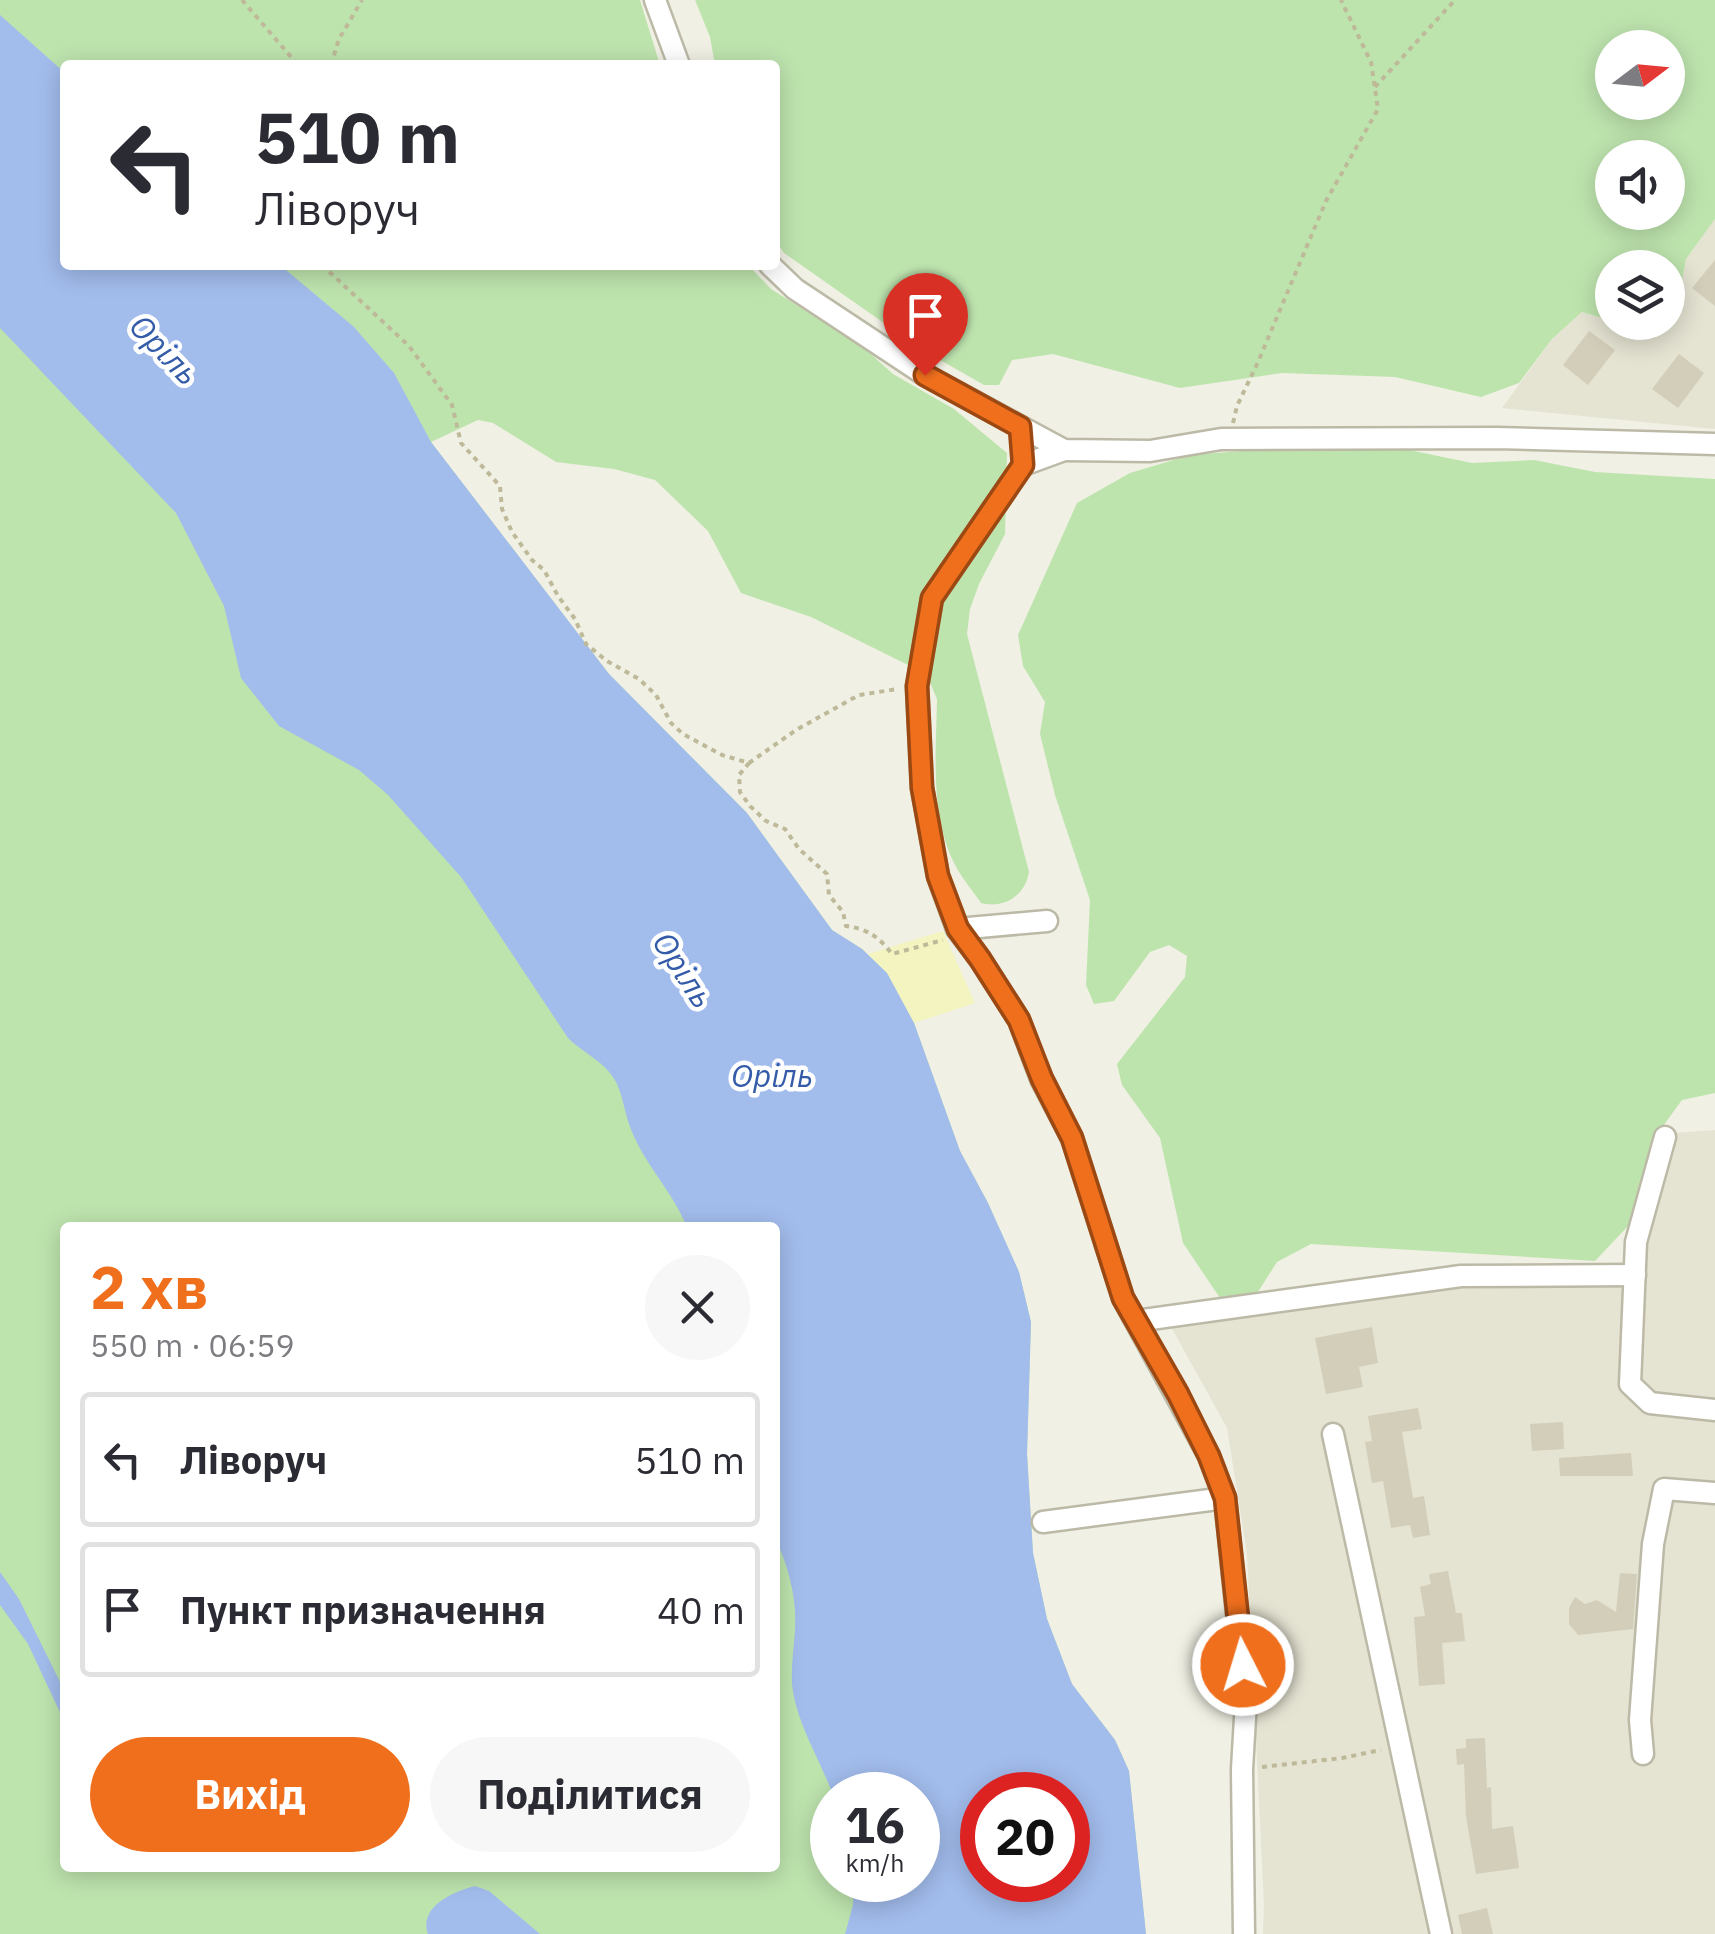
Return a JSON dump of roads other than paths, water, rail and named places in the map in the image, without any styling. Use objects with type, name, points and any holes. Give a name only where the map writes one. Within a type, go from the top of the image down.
[{"type":"street","points":[[654,0],[677,60]]},
{"type":"street","points":[[775,270],[795,288],[925,375],[1064,450]]},
{"type":"street","points":[[1020,427],[1023,465]]},
{"type":"street","points":[[1244,1934],[1242,1769],[1246,1700],[1225,1498],[1202,1440],[1123,1298],[1072,1138],[1042,1079],[1019,1020],[960,932],[938,876],[922,788],[917,686],[932,598],[1023,465],[1064,450],[1150,451],[1221,438],[1497,438],[1715,444]]},
{"type":"street","points":[[960,932],[1047,921]]},
{"type":"street","points":[[1665,1137],[1636,1242],[1630,1384],[1650,1403],[1715,1410]]},
{"type":"street","points":[[1136,1321],[1461,1276],[1635,1275]]},
{"type":"street","points":[[1333,1434],[1440,1934]]},
{"type":"street","points":[[1643,1754],[1640,1720],[1653,1544],[1664,1489],[1715,1493]]},
{"type":"street","points":[[1044,1522],[1225,1498]]},
{"type":"water","name":"Орiль","points":[[0,15],[60,69],[60,270],[286,270],[354,327],[394,373],[431,442],[609,674],[747,813],[832,930],[862,949],[887,973],[914,1023],[960,1151],[1019,1272],[1031,1322],[1027,1454],[1033,1553],[1047,1619],[1072,1684],[1115,1740],[1129,1771],[1146,1934],[845,1934],[853,1902],[940,1902],[940,1772],[823,1772],[794,1698],[795,1605],[780,1550],[780,1222],[684,1222],[635,1138],[614,1079],[568,1038],[461,877],[388,795],[359,770],[279,726],[241,678],[224,606],[176,513],[0,328]]},
{"type":"water","points":[[0,1572],[19,1599],[60,1682],[60,1712],[28,1644],[0,1605]]},
{"type":"water","points":[[475,1886],[489,1891],[540,1934],[428,1934],[426,1924],[433,1908],[448,1896]]},
{"type":"water label","name":"Оріль","points":[[164,350]]},
{"type":"water label","name":"Оріль","points":[[683,970]]}]
